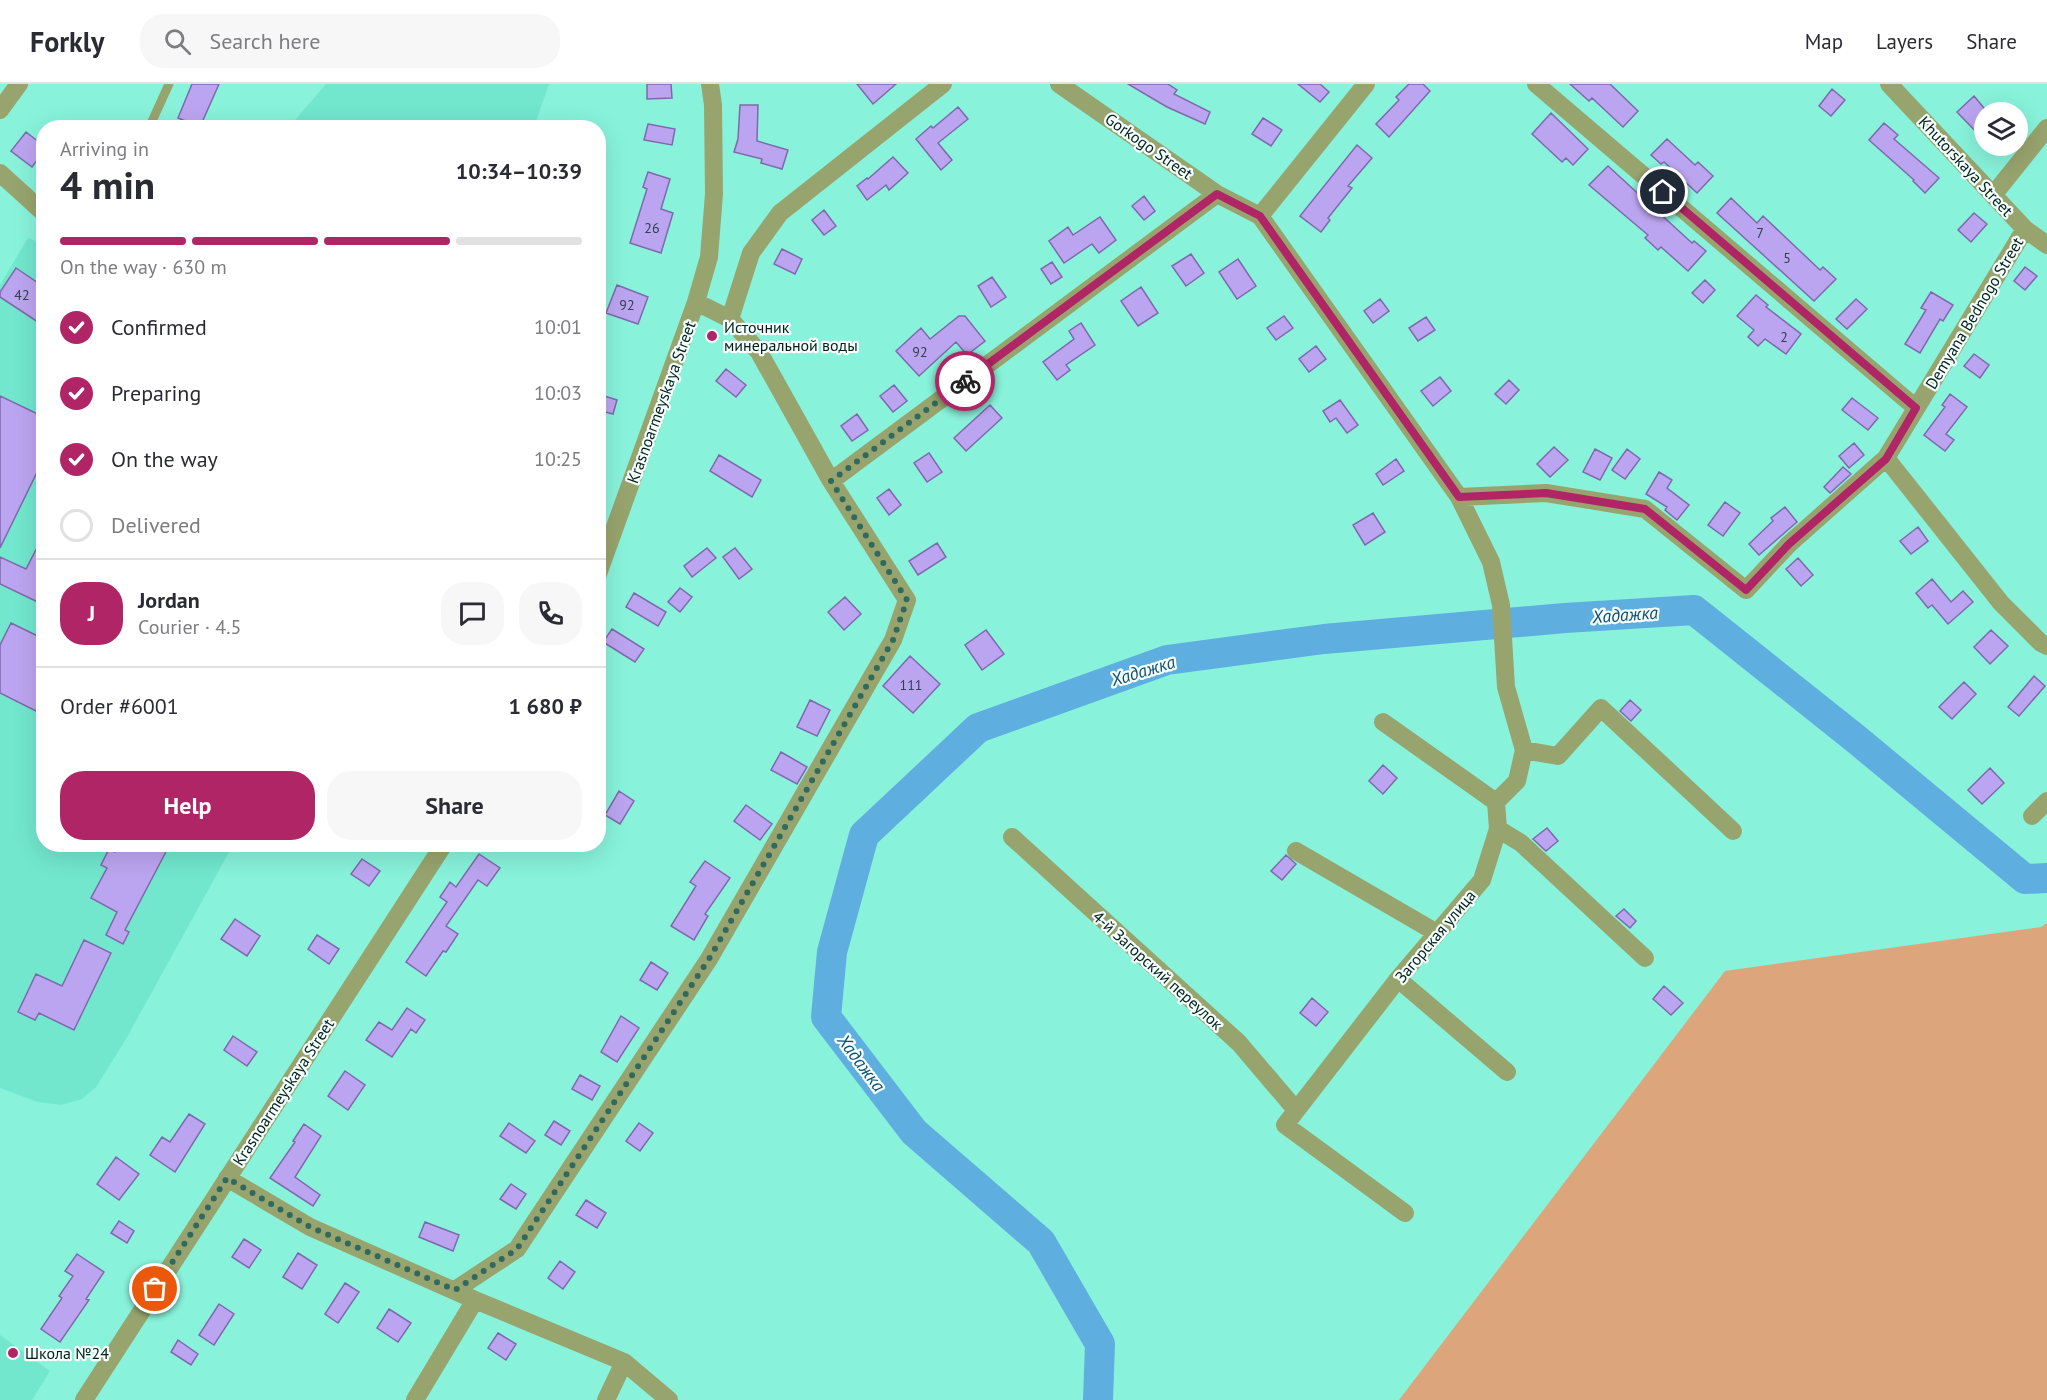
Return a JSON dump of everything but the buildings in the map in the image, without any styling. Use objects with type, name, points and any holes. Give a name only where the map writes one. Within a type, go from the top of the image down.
[{"type":"street","points":[[0,110],[19,84]]},
{"type":"street","points":[[696,302],[709,257],[714,194],[713,105],[710,84]]},
{"type":"street","points":[[455,1290],[517,1249],[709,959],[893,640],[907,600],[831,481],[764,360],[730,319],[751,253],[780,213],[943,84]]},
{"type":"street","name":"Gorkogo Street","points":[[1059,84],[1217,194],[1260,216],[1459,497],[1491,562],[1501,605],[1506,687],[1524,750]]},
{"type":"street","points":[[1260,216],[1366,84]]},
{"type":"street","points":[[1536,84],[1916,408]]},
{"type":"street","name":"Khutorskaya Street","points":[[1889,84],[2025,229],[2047,245]]},
{"type":"street","points":[[1994,194],[2047,128]]},
{"type":"street","points":[[0,173],[36,206]]},
{"type":"street","points":[[831,481],[1217,194]]},
{"type":"street","name":"Demyana Bednogo Street","points":[[1459,497],[1546,493],[1645,509],[1746,590],[1789,544],[1886,459],[2025,229]]},
{"type":"street","name":"Krasnoarmeyskaya Street","points":[[606,547],[696,302],[730,319]]},
{"type":"street","points":[[1886,459],[2001,603],[2041,643],[2047,646]]},
{"type":"street","points":[[1383,722],[1496,802],[1517,782],[1524,750],[1558,756],[1601,708],[1733,831]]},
{"type":"street","points":[[2032,816],[2047,801]]},
{"type":"street","name":"Загорская улица","points":[[1405,1213],[1285,1125],[1398,979],[1482,880],[1498,829],[1496,802]]},
{"type":"street","points":[[1498,829],[1521,843],[1645,958]]},
{"type":"street","name":"4-й Загорский переулок","points":[[1012,837],[1239,1043],[1296,1110]]},
{"type":"street","points":[[1296,851],[1437,933]]},
{"type":"street","name":"Krasnoarmeyskaya Street","points":[[84,1400],[439,852]]},
{"type":"street","points":[[1398,979],[1507,1072]]},
{"type":"street","points":[[227,1178],[310,1227],[475,1300],[624,1362],[669,1400]]},
{"type":"street","points":[[415,1400],[475,1300]]},
{"type":"street","points":[[606,1400],[624,1362]]},
{"type":"lane","points":[[153,120],[169,84]]},
{"type":"shaded area","points":[[326,84],[549,84],[536,120],[295,120]]},
{"type":"shaded area","points":[[28,238],[36,241],[36,852],[229,852],[126,1039],[96,1087],[82,1099],[61,1105],[38,1102],[0,1088],[0,285]]},
{"type":"shaded area","points":[[2047,923],[2047,1400],[1399,1400],[1725,971],[2041,927]]},
{"type":"shaded area","name":"Школа №24","points":[[0,1335],[50,1371],[32,1400],[0,1400]]},
{"type":"waterway","name":"Хадажка","points":[[1098,1400],[1100,1344],[1041,1242],[914,1132],[826,1017],[832,952],[864,835],[978,728],[1167,660],[1324,639],[1565,618],[1694,610],[1856,739],[2025,879],[2047,878]]},
{"type":"way so far","points":[[155,1289],[227,1178],[310,1227],[455,1290],[517,1249],[709,959],[893,640],[907,600],[831,481],[965,381]]},
{"type":"place","name":"Источник минеральной воды","points":[[712,336]]},
{"type":"place","name":"Школа №24","points":[[13,1353]]},
{"type":"route","points":[[965,381],[1217,194],[1260,216],[1459,497],[1546,493],[1645,509],[1746,590],[1789,544],[1886,459],[1916,408],[1663,192]]}]
